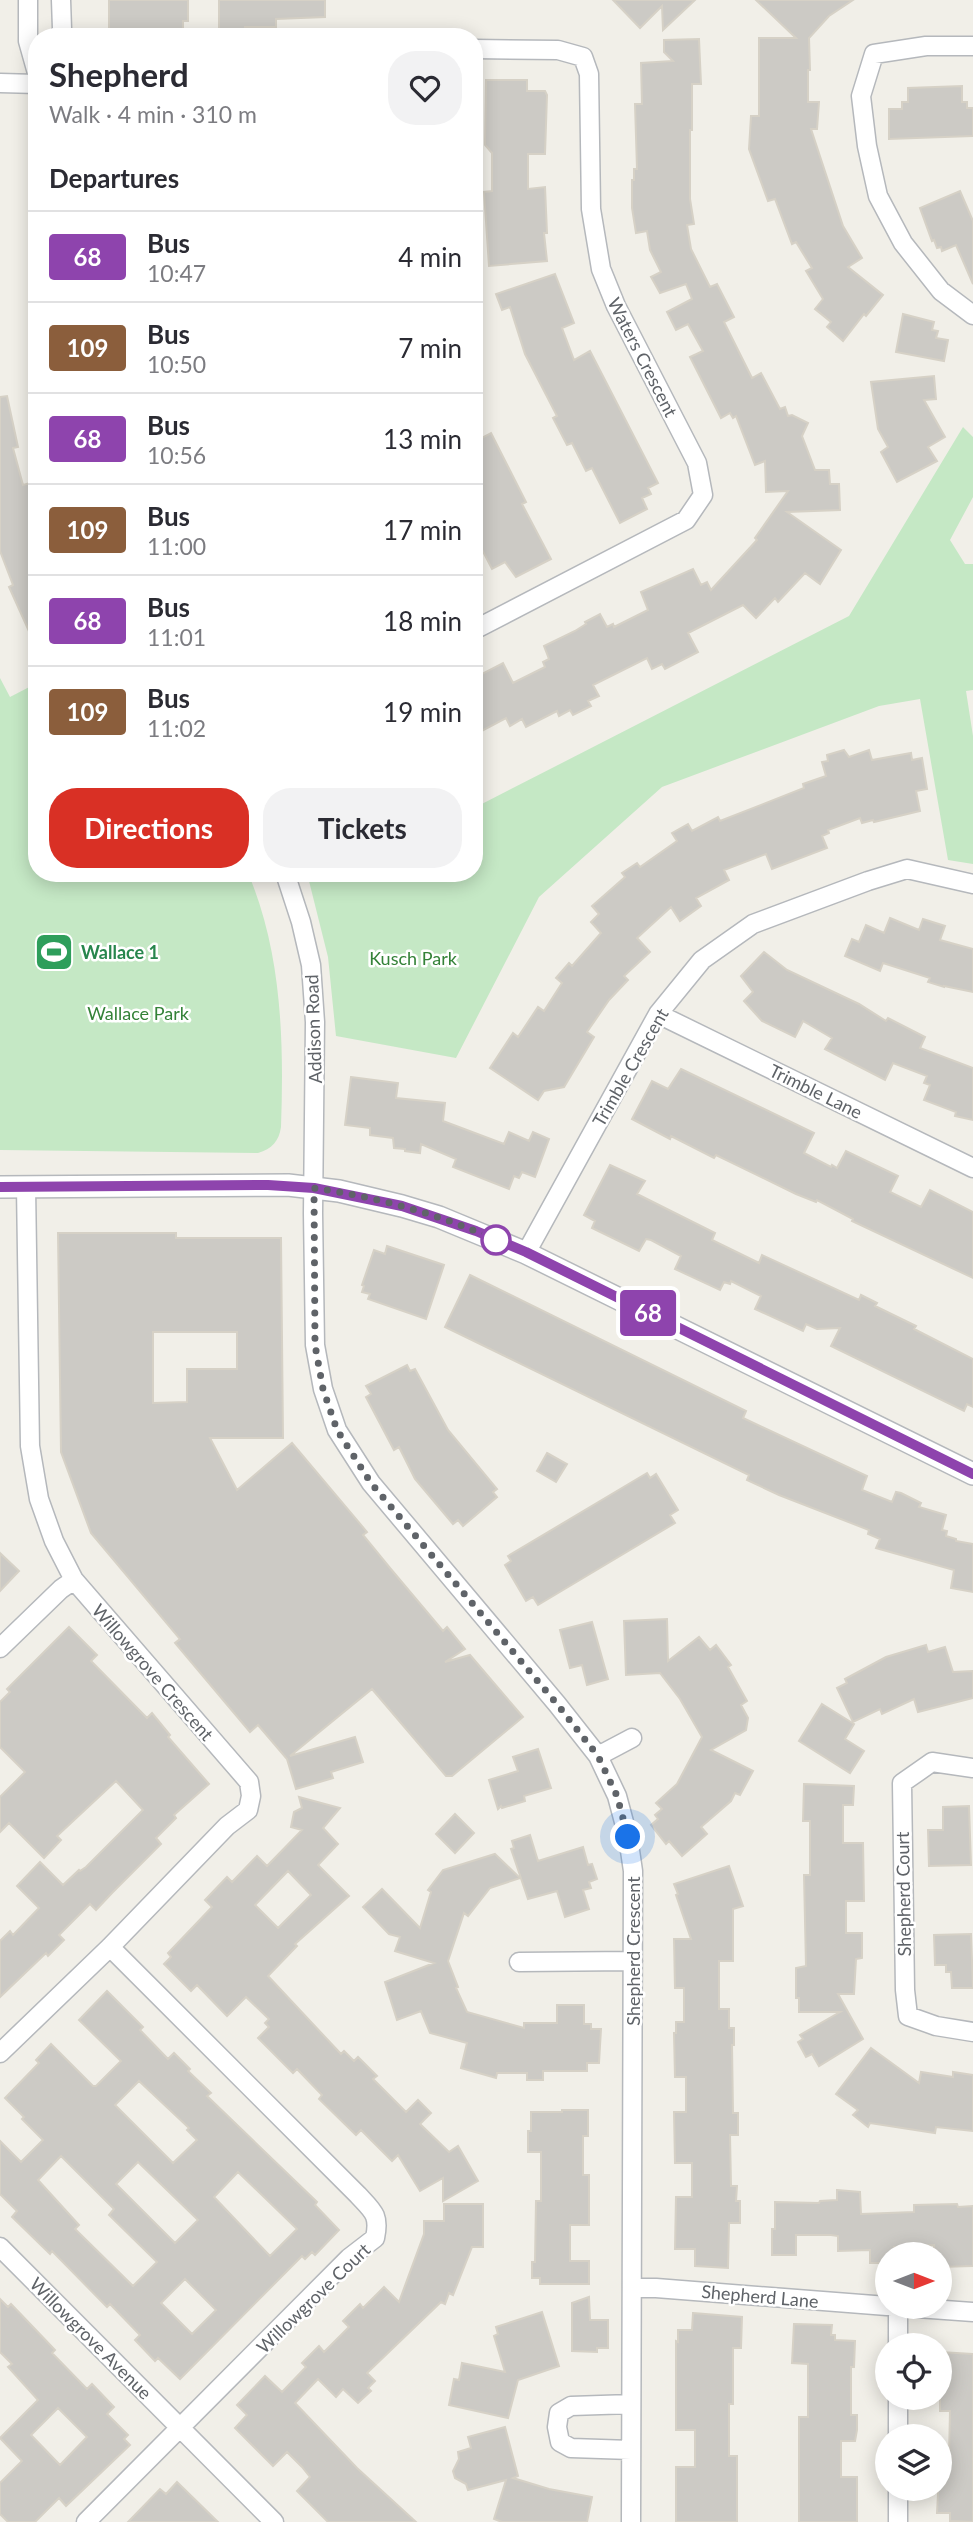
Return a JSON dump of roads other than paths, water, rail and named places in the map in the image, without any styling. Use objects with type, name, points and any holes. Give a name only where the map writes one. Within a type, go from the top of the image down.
[{"type":"street","points":[[28,0],[29,28]]},
{"type":"street","points":[[61,0],[62,28]]},
{"type":"street","points":[[972,313],[941,291],[910,252],[878,196],[867,146],[861,96],[874,54],[926,46],[973,46]]},
{"type":"street","name":"Waters Crescent","points":[[483,50],[558,50],[583,57],[589,74],[590,209],[601,269],[616,306],[697,463],[703,495],[686,520],[483,624]]},
{"type":"street","points":[[0,83],[28,84]]},
{"type":"street","name":"Trimble Crescent","points":[[526,1252],[658,1014],[702,961],[753,924],[907,869],[973,884]]},
{"type":"street","name":"Addison Road","points":[[288,882],[301,922],[310,965],[315,1022],[314,1188]]},
{"type":"street","name":"Trimble Lane","points":[[658,1014],[973,1168]]},
{"type":"street","points":[[0,1187],[268,1185],[314,1188],[402,1206],[476,1231],[526,1252],[973,1474]]},
{"type":"street","name":"Willowgrove Crescent","points":[[0,2053],[110,1947],[227,1826],[248,1810],[251,1796],[249,1783],[74,1580],[54,1541],[39,1499],[30,1446],[26,1187]]},
{"type":"street","name":"Shepherd Crescent","points":[[314,1188],[315,1345],[323,1389],[337,1430],[371,1483],[549,1693],[598,1756],[617,1796],[628,1837],[634,1871],[631,2522]]},
{"type":"street","points":[[0,1647],[74,1580]]},
{"type":"street","points":[[598,1756],[632,1738]]},
{"type":"street","name":"Shepherd Court","points":[[973,1768],[932,1762],[902,1783],[905,1990],[908,2016],[936,2026],[973,2032]]},
{"type":"street","name":"Willowgrove Court","points":[[86,2522],[349,2258],[375,2238],[378,2225],[375,2214],[358,2195],[110,1947]]},
{"type":"street","points":[[519,1962],[633,1961]]},
{"type":"street","name":"Willowgrove Avenue","points":[[0,2247],[274,2522]]},
{"type":"street","name":"Shepherd Lane","points":[[633,2288],[875,2305]]},
{"type":"street","name":"Shepherd Lane","points":[[952,2311],[973,2312]]},
{"type":"street","points":[[631,2404],[571,2406],[559,2413],[557,2427],[561,2442],[571,2448],[631,2451]]},
{"type":"street","points":[[898,2501],[898,2522]]},
{"type":"place","name":"Wallace 1","points":[[54,952]]},
{"type":"park label","name":"Kusch Park","points":[[413,958]]},
{"type":"park label","name":"Wallace Park","points":[[138,1013]]}]
